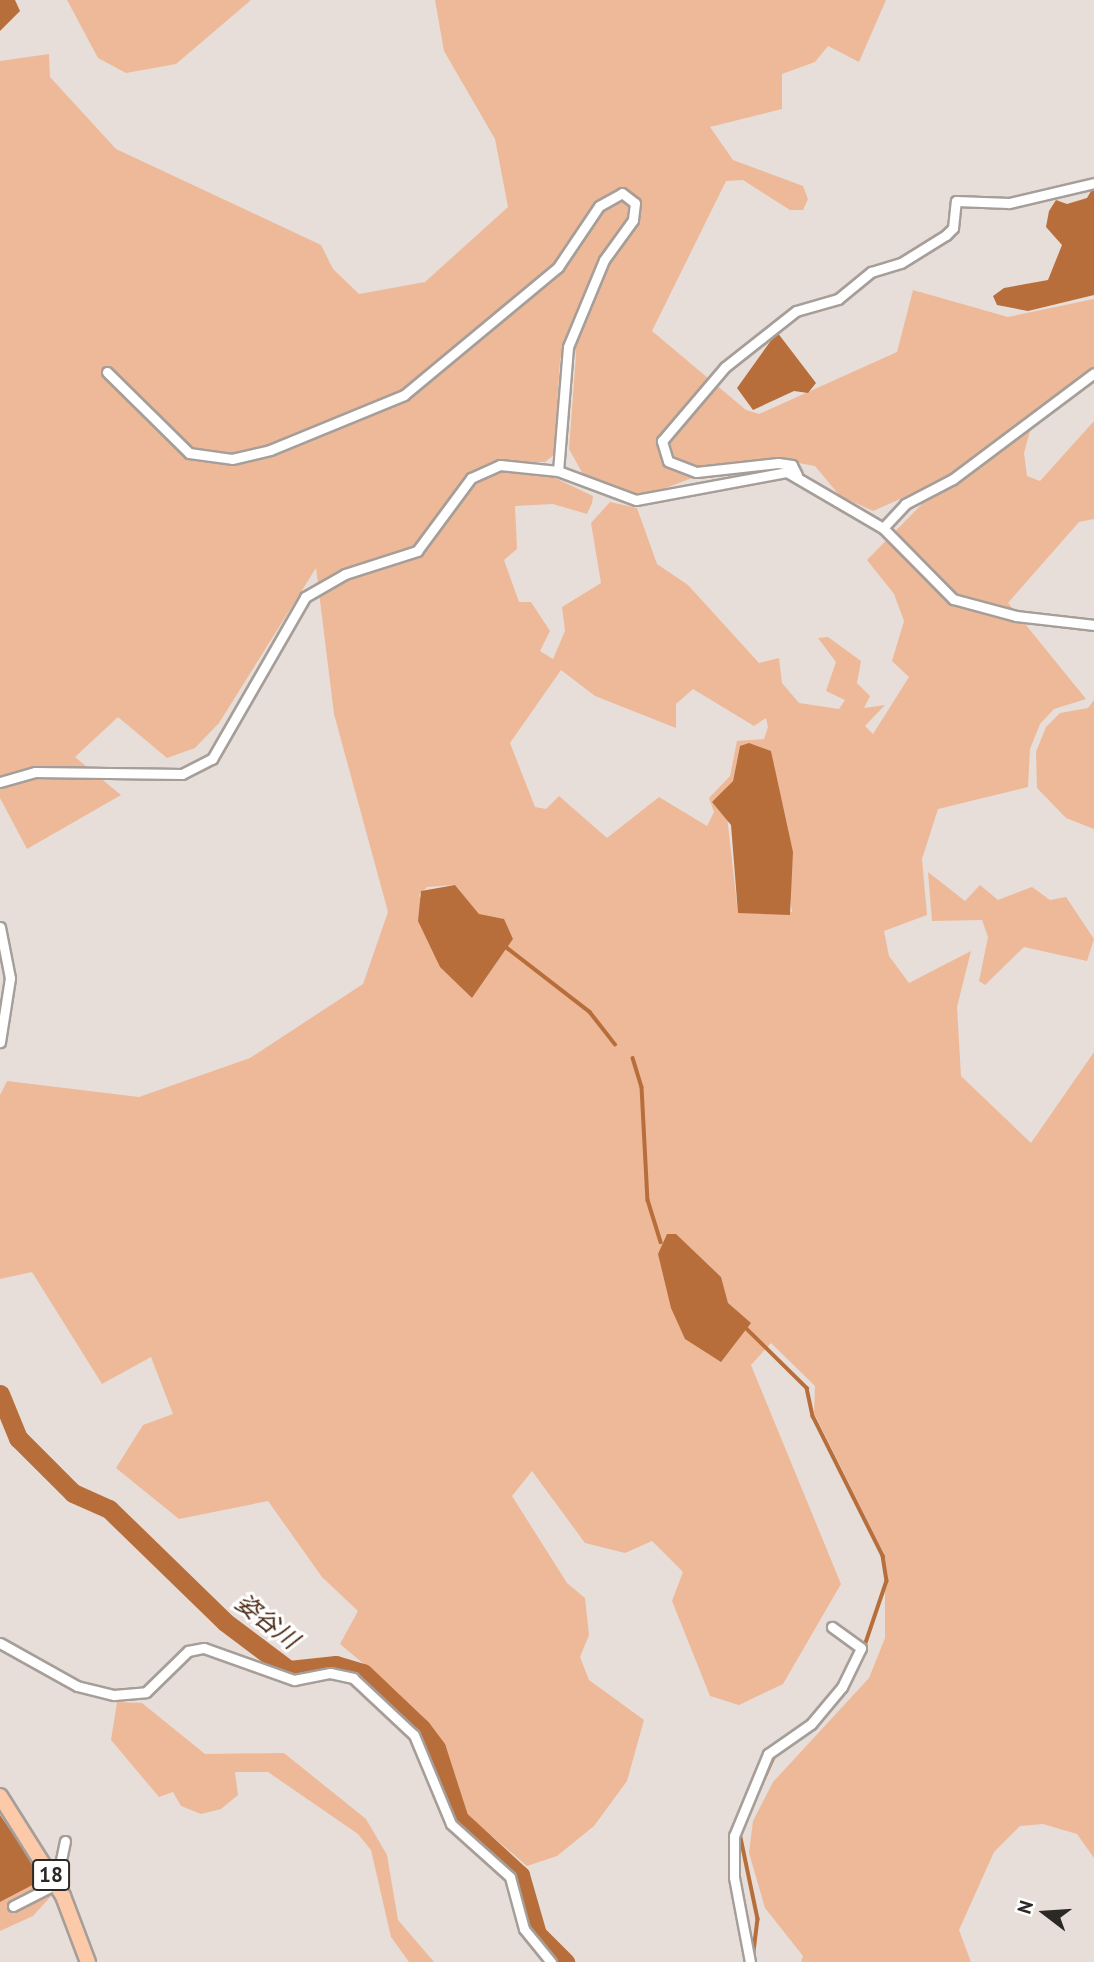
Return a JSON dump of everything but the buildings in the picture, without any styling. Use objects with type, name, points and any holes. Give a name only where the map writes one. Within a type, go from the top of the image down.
[{"type":"main road","name":"18","points":[[0,1796],[56,1884],[88,1962]]},
{"type":"street","points":[[797,475],[792,465],[778,463],[696,472],[668,461],[662,441],[725,367],[796,310],[838,299],[871,272],[901,263],[946,236],[953,228],[956,201],[1009,203],[1094,183]]},
{"type":"street","points":[[107,372],[189,453],[232,459],[281,446],[370,412],[431,375],[558,267],[599,206],[622,192],[635,203],[632,220],[604,260],[568,346],[558,471]]},
{"type":"street","points":[[883,528],[905,504],[953,479],[1094,373]]},
{"type":"street","points":[[0,782],[35,772],[155,776],[197,768],[224,745],[273,644],[305,597],[345,574],[416,551],[481,471],[513,465],[558,471],[636,500],[761,473],[797,475],[883,528],[953,598],[1016,616],[1094,625]]},
{"type":"street","points":[[0,927],[10,978],[0,1042]]},
{"type":"street","points":[[750,1962],[734,1877],[734,1836],[768,1754],[811,1724],[842,1688],[861,1648],[832,1627]]},
{"type":"street","points":[[0,1643],[77,1686],[114,1695],[146,1692],[188,1651],[204,1648],[294,1680],[330,1673],[353,1678],[414,1735],[451,1824],[510,1877],[524,1929],[551,1962]]},
{"type":"street","points":[[13,1906],[56,1884],[65,1841]]},
{"type":"shaded area","points":[[0,0],[15,0],[20,11],[0,31]]},
{"type":"shaded area","points":[[67,0],[251,0],[176,64],[126,73],[98,58]]},
{"type":"shaded area","points":[[435,0],[886,0],[859,62],[828,46],[815,62],[782,74],[782,109],[710,127],[733,160],[803,186],[808,199],[803,210],[790,210],[743,180],[726,181],[652,331],[746,410],[759,414],[897,352],[913,290],[1008,317],[1094,299],[1094,368],[1036,409],[1024,453],[1027,476],[1040,481],[1094,421],[1094,519],[1079,522],[1008,603],[1086,699],[1054,709],[1040,724],[1030,749],[1028,787],[938,809],[922,859],[927,915],[884,931],[889,956],[909,983],[971,951],[957,1007],[961,1076],[1031,1143],[1094,1052],[1094,1858],[1077,1834],[1043,1824],[1020,1826],[994,1852],[959,1930],[971,1962],[801,1962],[803,1956],[765,1908],[749,1853],[753,1821],[773,1782],[869,1678],[885,1638],[885,1556],[814,1413],[815,1386],[771,1343],[751,1365],[841,1584],[783,1684],[739,1705],[710,1696],[672,1601],[683,1572],[652,1541],[625,1553],[585,1543],[532,1471],[512,1496],[567,1583],[585,1598],[589,1635],[580,1657],[589,1680],[644,1720],[627,1781],[594,1826],[557,1856],[527,1866],[465,1813],[441,1740],[396,1691],[340,1644],[358,1611],[322,1577],[268,1501],[179,1519],[116,1468],[143,1425],[173,1414],[151,1357],[102,1384],[32,1272],[0,1279],[0,1095],[7,1081],[139,1097],[250,1058],[363,984],[388,912],[334,714],[316,568],[219,723],[195,748],[167,758],[118,717],[75,757],[121,795],[27,849],[0,798],[0,61],[49,54],[50,77],[116,149],[321,245],[333,269],[359,294],[425,282],[508,207],[495,139],[444,51]],"holes":[[[571,330],[576,355],[569,449],[584,476],[631,494],[655,492],[732,463],[782,460],[815,466],[840,496],[873,511],[977,465],[924,502],[867,560],[894,594],[904,621],[892,661],[909,677],[873,734],[865,726],[885,705],[864,708],[870,696],[857,683],[861,661],[828,637],[818,638],[836,662],[826,691],[845,700],[839,709],[799,703],[782,683],[779,658],[759,663],[688,585],[657,564],[637,508],[610,502],[591,523],[601,583],[562,607],[565,631],[553,659],[540,651],[550,631],[531,602],[519,602],[504,560],[517,549],[515,506],[553,504],[587,514],[593,496],[540,471],[516,468],[518,462],[545,462],[554,455],[560,360]],[[561,670],[595,696],[676,728],[676,704],[693,689],[754,726],[766,718],[768,727],[764,739],[737,741],[730,776],[709,798],[714,812],[707,826],[659,797],[607,838],[559,796],[546,809],[535,807],[510,743]],[[740,746],[771,751],[792,912],[738,913],[724,790],[733,781]],[[455,885],[479,914],[513,939],[472,998],[452,977],[419,895],[427,887]]]},
{"type":"shaded area","points":[[1094,186],[1094,295],[1028,311],[997,305],[993,296],[1004,288],[1048,280],[1062,245],[1046,227],[1049,211],[1056,200],[1067,204],[1087,198]]},
{"type":"shaded area","points":[[777,332],[816,383],[808,393],[794,391],[753,410],[737,388]]},
{"type":"shaded area","points":[[1094,700],[1094,829],[1066,818],[1037,788],[1036,752],[1046,727],[1060,713],[1088,708]]},
{"type":"shaded area","points":[[749,743],[771,751],[793,852],[790,915],[738,913],[731,825],[712,802],[733,781],[740,746]]},
{"type":"shaded area","points":[[928,872],[965,901],[980,885],[998,900],[1032,887],[1050,900],[1066,897],[1094,939],[1087,961],[1024,947],[985,985],[979,981],[988,937],[982,920],[932,921]]},
{"type":"shaded area","points":[[455,885],[479,914],[504,919],[513,939],[472,998],[440,967],[418,921],[421,891]]},
{"type":"shaded area","points":[[667,1234],[676,1234],[721,1277],[728,1303],[751,1323],[721,1362],[685,1339],[671,1308],[658,1254]]},
{"type":"shaded area","points":[[117,1702],[142,1703],[205,1754],[284,1753],[366,1819],[387,1855],[398,1920],[434,1962],[409,1962],[391,1937],[371,1850],[358,1834],[268,1772],[235,1772],[238,1795],[221,1809],[201,1814],[181,1806],[173,1792],[159,1797],[111,1740]]},
{"type":"shaded area","points":[[0,1815],[44,1879],[0,1902]]},
{"type":"shaded area","points":[[44,1879],[53,1894],[33,1916],[0,1931],[0,1902]]},
{"type":"waterway","points":[[506,947],[590,1012],[615,1044]]},
{"type":"waterway","points":[[633,1058],[642,1087],[648,1200],[661,1242]]},
{"type":"waterway","points":[[746,1328],[807,1388],[813,1416],[883,1556],[887,1581],[864,1649]]},
{"type":"waterway","name":"姿谷川","points":[[0,1394],[18,1438],[73,1493],[109,1509],[225,1622],[289,1670],[336,1665],[363,1673],[421,1728],[436,1748],[459,1819],[520,1875],[537,1934],[565,1962]]},
{"type":"waterway","points":[[744,1823],[775,1754]]},
{"type":"waterway","points":[[740,1833],[758,1919],[753,1958]]}]
